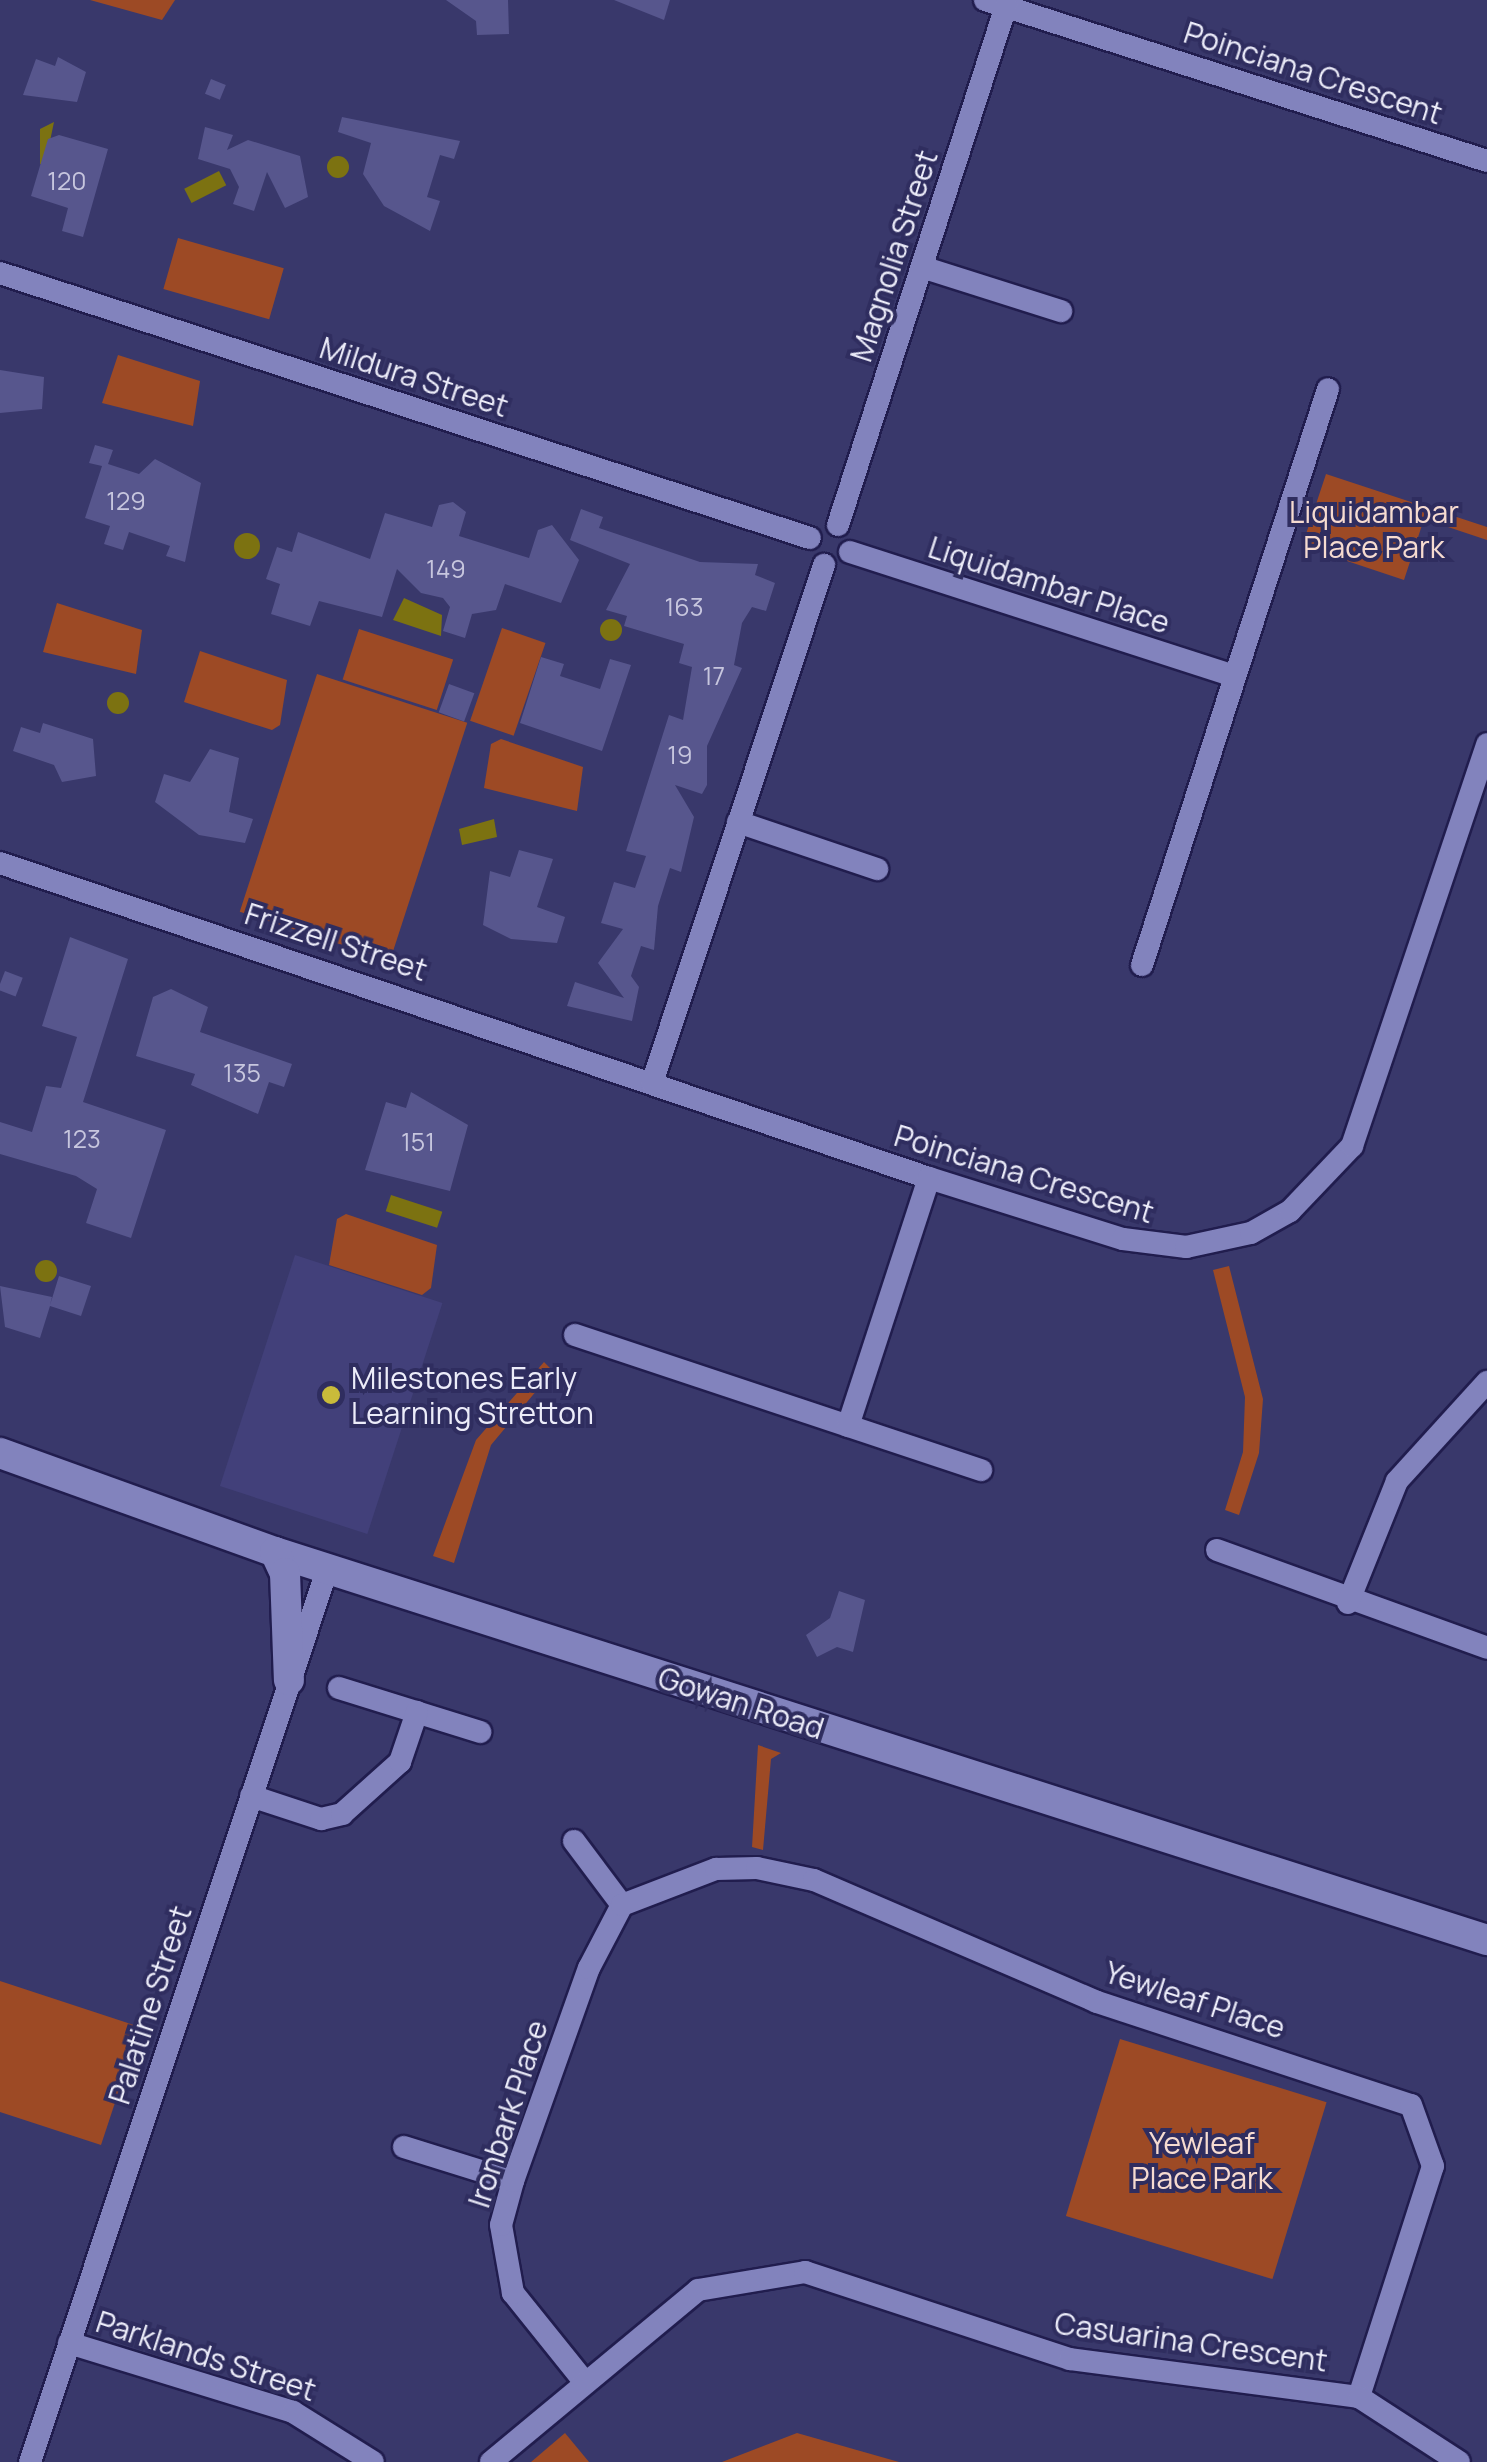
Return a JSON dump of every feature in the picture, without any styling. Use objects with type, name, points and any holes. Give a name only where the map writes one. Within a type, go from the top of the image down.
[{"type":"main road","name":"Gowan Road","points":[[2,1460],[275,1552],[1487,1940]]},
{"type":"main road","points":[[275,1552],[285,1572],[289,1680]]},
{"type":"street","name":"Poinciana Crescent","points":[[996,3],[1487,161]]},
{"type":"street","name":"Magnolia Street","points":[[838,525],[922,267],[996,3]]},
{"type":"street","points":[[922,267],[1061,312]]},
{"type":"street","name":"Mildura Street","points":[[0,273],[810,538]]},
{"type":"street","points":[[1142,966],[1231,675],[1328,389]]},
{"type":"street","points":[[652,1083],[824,565],[850,552],[838,525],[810,538],[824,565]]},
{"type":"street","name":"Liquidambar Place","points":[[850,552],[1231,675]]},
{"type":"street","name":"Poinciana Crescent","points":[[652,1083],[929,1178],[1150,1245],[1215,1244],[1290,1212],[1352,1146],[1376,1092],[1487,744]]},
{"type":"street","points":[[738,822],[877,869]]},
{"type":"street","name":"Frizzell Street","points":[[0,863],[652,1083]]},
{"type":"street","points":[[848,1426],[929,1178]]},
{"type":"street","points":[[575,1335],[981,1470]]},
{"type":"street","points":[[1348,1603],[1397,1481],[1487,1382]]},
{"type":"street","points":[[1217,1550],[1348,1603],[1487,1648]]},
{"type":"street","name":"Palatine Street","points":[[30,2462],[328,1567]]},
{"type":"street","points":[[338,1688],[480,1732]]},
{"type":"street","points":[[251,1796],[320,1819],[342,1814],[400,1762],[417,1712]]},
{"type":"street","points":[[574,1841],[622,1904]]},
{"type":"street","name":"Yewleaf Place","points":[[622,1904],[671,1885],[757,1868],[814,1880],[1097,2002],[1411,2104],[1433,2166],[1359,2396]]},
{"type":"street","name":"Ironbark Place","points":[[583,2380],[513,2293],[501,2225],[588,1968],[622,1904]]},
{"type":"street","points":[[404,2147],[513,2181]]},
{"type":"street","name":"Casuarina Crescent","points":[[490,2462],[583,2380],[698,2290],[805,2272],[1070,2359],[1359,2396],[1459,2462]]},
{"type":"street","name":"Parklands Street","points":[[69,2343],[293,2412],[373,2462]]},
{"type":"shaded area","points":[[54,122],[45,165],[40,164],[40,129]]},
{"type":"shaded area","points":[[338,156],[346,159],[346,175],[338,178],[330,175],[327,167],[330,159]]},
{"type":"shaded area","points":[[219,171],[226,185],[192,203],[184,189]]},
{"type":"shaded area","points":[[247,533],[256,537],[260,546],[256,555],[247,559],[238,555],[234,546],[238,537]]},
{"type":"shaded area","points":[[404,598],[442,615],[441,636],[393,620]]},
{"type":"shaded area","points":[[611,619],[619,622],[619,638],[611,641],[603,638],[600,630],[603,622]]},
{"type":"shaded area","points":[[118,692],[126,695],[126,711],[118,714],[110,711],[107,703],[110,695]]},
{"type":"shaded area","points":[[494,819],[497,837],[462,845],[459,829]]},
{"type":"shaded area","points":[[391,1195],[442,1212],[437,1228],[386,1211]]},
{"type":"shaded area","name":"Milestones Early Learning Stretton","points":[[295,1255],[442,1303],[367,1534],[220,1486]]},
{"type":"shaded area","points":[[42,1260],[50,1260],[57,1271],[50,1282],[42,1282],[35,1275],[35,1267]]},
{"type":"green space","points":[[90,0],[175,0],[162,20]]},
{"type":"green space","points":[[178,238],[284,268],[269,319],[163,289]]},
{"type":"green space","points":[[118,355],[200,381],[193,426],[102,403]]},
{"type":"green space","name":"Liquidambar Place Park","points":[[1326,474],[1487,527],[1487,540],[1424,519],[1404,580],[1302,546]]},
{"type":"green space","points":[[57,603],[142,630],[136,674],[43,652]]},
{"type":"green space","points":[[502,628],[545,643],[514,736],[470,721]]},
{"type":"green space","points":[[359,629],[453,660],[437,710],[343,679]]},
{"type":"green space","points":[[200,651],[287,680],[280,725],[272,730],[184,702]]},
{"type":"green space","points":[[317,674],[467,723],[390,961],[240,912]]},
{"type":"green space","points":[[501,739],[583,767],[577,811],[484,788],[491,744]]},
{"type":"green space","points":[[346,1214],[437,1245],[431,1288],[422,1295],[329,1265],[337,1219]]},
{"type":"green space","points":[[1229,1266],[1263,1399],[1259,1453],[1239,1515],[1225,1510],[1243,1452],[1245,1397],[1213,1270]]},
{"type":"green space","points":[[544,1362],[553,1371],[491,1445],[454,1563],[433,1556],[476,1440]]},
{"type":"green space","points":[[758,1745],[781,1753],[771,1759],[763,1850],[752,1847]]},
{"type":"green space","points":[[0,1981],[140,2027],[101,2145],[0,2112]]},
{"type":"green space","name":"Yewleaf Place Park","points":[[1120,2039],[1327,2102],[1272,2279],[1066,2216]]},
{"type":"green space","points":[[565,2433],[589,2462],[531,2462]]},
{"type":"green space","points":[[797,2433],[899,2462],[722,2462]]},
{"type":"building","points":[[446,0],[508,0],[509,34],[477,35],[476,21]]},
{"type":"building","points":[[614,0],[670,0],[664,20]]},
{"type":"building","points":[[58,57],[86,72],[77,102],[23,95],[36,59],[55,66]]},
{"type":"building","points":[[211,79],[226,85],[220,100],[205,94]]},
{"type":"building","points":[[342,117],[460,141],[454,159],[440,155],[427,197],[440,201],[430,231],[384,206],[363,174],[371,143],[338,132]]},
{"type":"building","points":[[205,127],[233,135],[227,150],[248,140],[300,156],[308,197],[285,208],[267,172],[254,211],[233,204],[239,187],[230,169],[198,159]]},
{"type":"building","points":[[59,135],[108,149],[83,237],[62,231],[68,208],[31,196],[48,139]]},
{"type":"building","points":[[0,370],[44,377],[42,409],[0,413]]},
{"type":"building","points":[[95,445],[113,450],[108,464],[139,474],[155,459],[201,483],[185,562],[166,556],[170,546],[129,532],[123,550],[104,544],[110,526],[85,518],[102,466],[89,463]]},
{"type":"building","points":[[453,502],[466,512],[459,536],[529,558],[538,530],[552,525],[579,560],[561,603],[505,584],[496,610],[472,614],[465,638],[443,631],[450,607],[443,598],[421,593],[397,569],[382,617],[319,601],[310,626],[271,614],[280,584],[266,579],[277,547],[292,552],[298,532],[370,559],[385,513],[432,527],[439,505]]},
{"type":"building","points":[[581,509],[603,517],[599,528],[700,562],[758,564],[755,575],[775,583],[766,611],[752,607],[742,623],[734,665],[742,668],[707,746],[707,785],[702,794],[675,785],[694,817],[681,872],[670,868],[658,906],[654,950],[641,946],[631,976],[639,987],[632,1021],[567,1006],[575,982],[624,998],[598,963],[623,929],[601,923],[614,882],[635,888],[646,856],[626,851],[669,715],[683,720],[692,667],[679,663],[684,644],[624,626],[627,616],[606,610],[630,564],[570,540]]},
{"type":"building","points":[[541,657],[564,664],[560,676],[600,689],[610,659],[631,665],[602,751],[520,723]]},
{"type":"building","points":[[449,684],[474,693],[464,721],[439,712]]},
{"type":"building","points":[[43,723],[93,739],[96,776],[62,782],[54,765],[13,751],[21,727],[40,733]]},
{"type":"building","points":[[210,749],[239,758],[229,812],[253,819],[245,843],[199,835],[155,802],[164,774],[190,782]]},
{"type":"building","points":[[519,850],[553,859],[537,907],[565,917],[557,943],[511,939],[483,925],[490,871],[510,877]]},
{"type":"building","points":[[70,937],[128,959],[83,1102],[166,1130],[131,1238],[86,1223],[97,1189],[76,1176],[0,1154],[0,1122],[32,1132],[46,1086],[61,1088],[77,1037],[42,1026]]},
{"type":"building","points":[[5,971],[23,978],[16,996],[0,991]]},
{"type":"building","points":[[171,989],[208,1007],[200,1032],[292,1064],[284,1087],[269,1082],[258,1114],[191,1085],[195,1074],[136,1056],[153,997]]},
{"type":"building","points":[[411,1092],[468,1125],[450,1191],[365,1170],[386,1102],[406,1108]]},
{"type":"building","points":[[59,1276],[91,1286],[81,1316],[50,1306],[40,1338],[5,1327],[0,1286],[52,1297],[50,1305]]},
{"type":"building","points":[[839,1591],[865,1600],[853,1652],[837,1647],[817,1657],[806,1635],[830,1618]]},
{"type":"place","name":"Milestones Early Learning Stretton","points":[[331,1395]]}]
